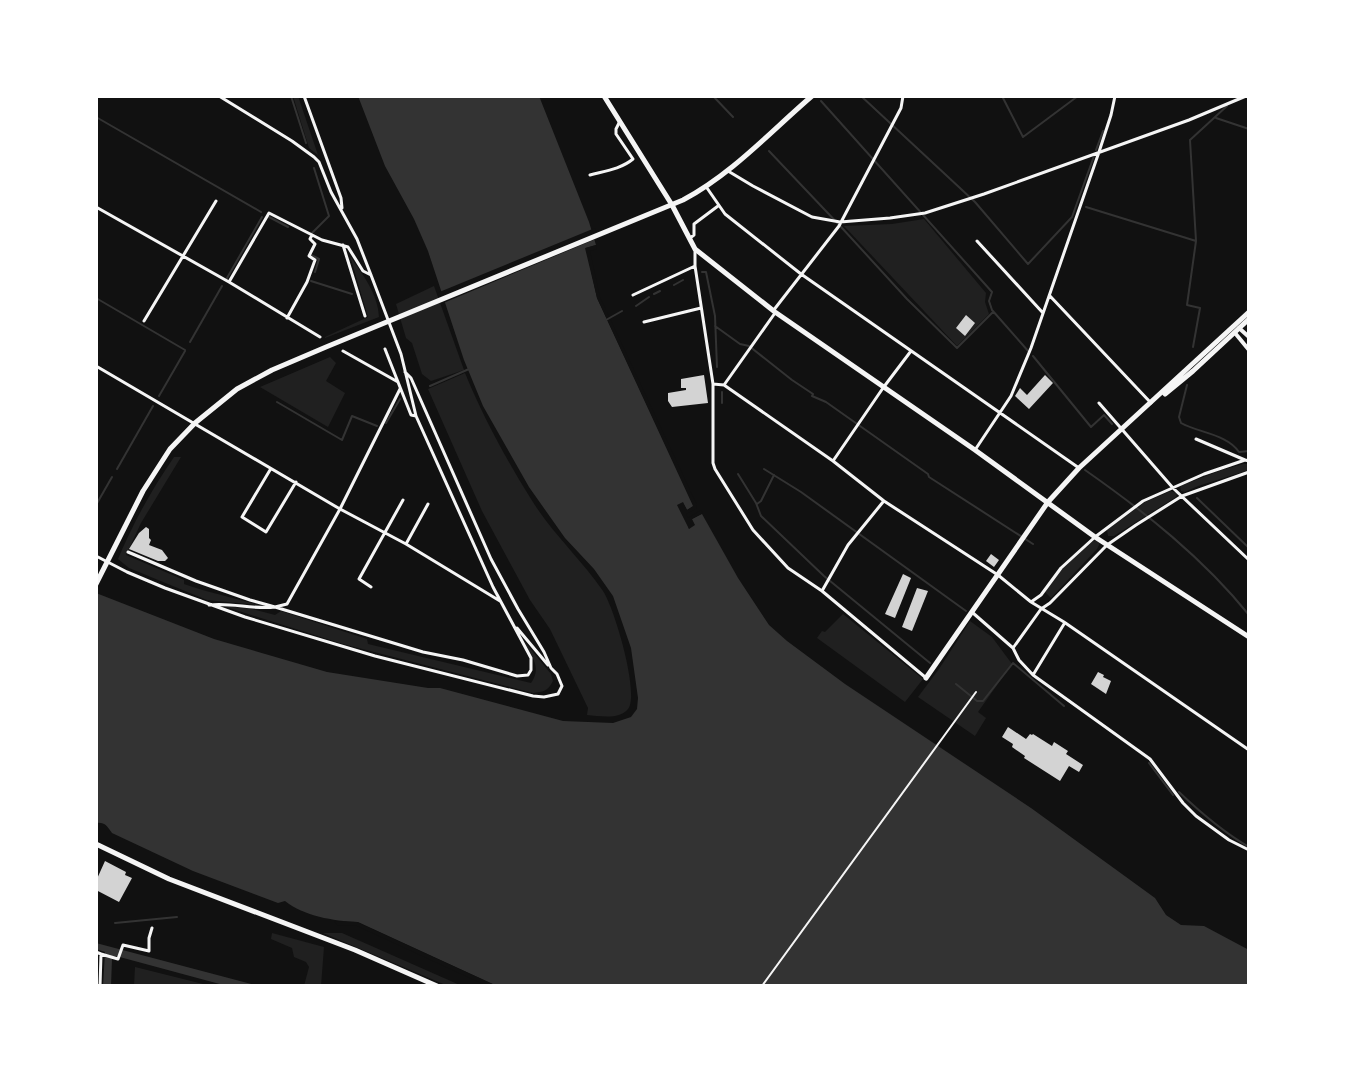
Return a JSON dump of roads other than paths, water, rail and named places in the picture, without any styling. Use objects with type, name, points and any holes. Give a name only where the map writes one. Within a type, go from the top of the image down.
[{"type":"main road","points":[[604,96],[672,205],[695,249],[774,312],[1095,537],[1249,637]]},
{"type":"main road","points":[[96,584],[143,491],[170,449],[195,423],[237,389],[272,370],[672,205],[707,187],[728,171],[812,96]]},
{"type":"main road","points":[[1236,329],[1249,312]]},
{"type":"main road","points":[[926,678],[1048,502],[1079,468],[1249,319]]},
{"type":"main road","points":[[96,844],[169,879],[355,950],[437,986]]},
{"type":"street","points":[[128,552],[250,600],[423,652],[522,676],[528,675],[532,664],[416,416],[391,320],[357,239],[314,157],[219,96]]},
{"type":"street","points":[[304,96],[341,198],[343,212]]},
{"type":"street","points":[[724,385],[840,222],[901,108],[903,96]]},
{"type":"street","points":[[975,450],[1011,396],[1050,296],[1115,96]]},
{"type":"street","points":[[728,171],[812,217],[840,222],[925,213],[1189,120],[1246,96]]},
{"type":"street","points":[[590,175],[616,168],[633,159],[616,134],[620,121]]},
{"type":"street","points":[[707,187],[718,206],[801,274],[1079,468]]},
{"type":"street","points":[[144,321],[216,201]]},
{"type":"street","points":[[690,238],[694,235],[694,224],[718,206]]},
{"type":"street","points":[[96,207],[320,337]]},
{"type":"street","points":[[229,282],[269,213],[322,240],[348,247],[363,271],[371,275]]},
{"type":"street","points":[[287,318],[315,260],[309,256],[315,244],[310,239],[312,235]]},
{"type":"street","points":[[977,241],[1043,313]]},
{"type":"street","points":[[343,245],[365,316]]},
{"type":"street","points":[[695,249],[713,384],[715,469],[753,530],[788,568],[822,591],[926,678]]},
{"type":"street","points":[[633,295],[695,266]]},
{"type":"street","points":[[1050,296],[1151,403]]},
{"type":"street","points":[[644,322],[701,308]]},
{"type":"street","points":[[1236,329],[1249,337]]},
{"type":"street","points":[[1236,329],[1249,350]]},
{"type":"street","points":[[385,349],[411,415],[416,416]]},
{"type":"street","points":[[343,351],[398,382]]},
{"type":"street","points":[[833,461],[911,351]]},
{"type":"street","points":[[96,366],[500,601]]},
{"type":"street","points":[[405,372],[411,378],[491,559],[551,668]]},
{"type":"street","points":[[713,384],[724,385],[833,461],[884,501],[998,575],[1041,609],[1249,750]]},
{"type":"street","points":[[209,605],[218,603],[265,608],[287,604],[340,509],[400,389]]},
{"type":"street","points":[[1099,403],[1173,488],[1249,560]]},
{"type":"street","points":[[1196,439],[1247,461]]},
{"type":"street","points":[[1031,602],[1041,595],[1061,568],[1095,537],[1143,501],[1204,474],[1247,461]]},
{"type":"street","points":[[271,468],[242,517],[266,532],[296,482]]},
{"type":"street","points":[[1013,648],[1041,609],[1107,545],[1182,496],[1249,472]]},
{"type":"street","points":[[371,587],[359,579],[403,500]]},
{"type":"street","points":[[822,591],[848,545],[884,501]]},
{"type":"street","points":[[406,544],[428,504]]},
{"type":"street","points":[[96,556],[209,605],[343,648],[533,696],[552,697],[561,691],[561,682],[515,627]]},
{"type":"street","points":[[972,611],[1013,648],[1033,675],[1150,759],[1196,816],[1249,850]]},
{"type":"street","points":[[1033,675],[1064,622]]},
{"type":"street","points":[[762,986],[976,692]]},
{"type":"street","points":[[100,986],[99,953],[116,958],[123,945],[149,951],[152,928]]},
{"type":"waterway","points":[[291,96],[306,143]]},
{"type":"waterway","points":[[713,96],[733,117]]},
{"type":"waterway","points":[[861,96],[975,202],[1028,264],[1072,217],[1094,156]]},
{"type":"waterway","points":[[1002,96],[1023,137],[1078,96]]},
{"type":"waterway","points":[[821,101],[992,292],[989,301],[992,310],[1029,352]]},
{"type":"waterway","points":[[1193,347],[1200,308],[1187,305],[1196,241],[1190,140],[1227,106]]},
{"type":"waterway","points":[[96,117],[261,212]]},
{"type":"waterway","points":[[1216,118],[1249,129]]},
{"type":"waterway","points":[[1096,150],[1103,131]]},
{"type":"waterway","points":[[769,151],[957,348],[993,312]]},
{"type":"waterway","points":[[312,233],[329,216],[314,168]]},
{"type":"waterway","points":[[1086,207],[1196,241]]},
{"type":"waterway","points":[[227,278],[262,217]]},
{"type":"waterway","points":[[269,217],[288,227]]},
{"type":"waterway","points":[[311,255],[319,259],[315,272]]},
{"type":"waterway","points":[[702,272],[706,272],[715,316],[717,367]]},
{"type":"waterway","points":[[674,285],[683,280]]},
{"type":"waterway","points":[[311,281],[352,294]]},
{"type":"waterway","points":[[190,342],[222,286]]},
{"type":"waterway","points":[[654,294],[660,291]]},
{"type":"waterway","points":[[636,306],[649,297]]},
{"type":"waterway","points":[[96,298],[185,350]]},
{"type":"waterway","points":[[606,320],[622,311]]},
{"type":"waterway","points":[[715,326],[740,344],[749,346],[812,396],[826,402],[929,477],[1033,544]]},
{"type":"waterway","points":[[159,396],[185,351]]},
{"type":"waterway","points":[[1033,356],[1091,427],[1104,415],[1112,424]]},
{"type":"waterway","points":[[430,386],[469,369]]},
{"type":"waterway","points":[[1187,385],[1179,417],[1181,423],[1227,441],[1239,452],[1249,451]]},
{"type":"waterway","points":[[722,392],[722,403]]},
{"type":"waterway","points":[[386,423],[400,399]]},
{"type":"waterway","points":[[277,402],[342,440],[352,416],[377,426]]},
{"type":"waterway","points":[[117,469],[153,406]]},
{"type":"waterway","points":[[764,469],[801,492],[966,611]]},
{"type":"waterway","points":[[1085,470],[1172,537],[1212,574],[1249,615]]},
{"type":"waterway","points":[[738,474],[761,516],[824,576],[930,663]]},
{"type":"waterway","points":[[757,504],[774,475]]},
{"type":"waterway","points":[[96,505],[112,477]]},
{"type":"waterway","points":[[1197,498],[1249,548]]},
{"type":"waterway","points":[[956,684],[977,701],[983,701],[1013,663],[1064,706]]},
{"type":"waterway","points":[[1149,763],[1173,795]]},
{"type":"waterway","points":[[1179,792],[1212,822],[1249,847]]},
{"type":"waterway","points":[[115,923],[177,917]]}]
